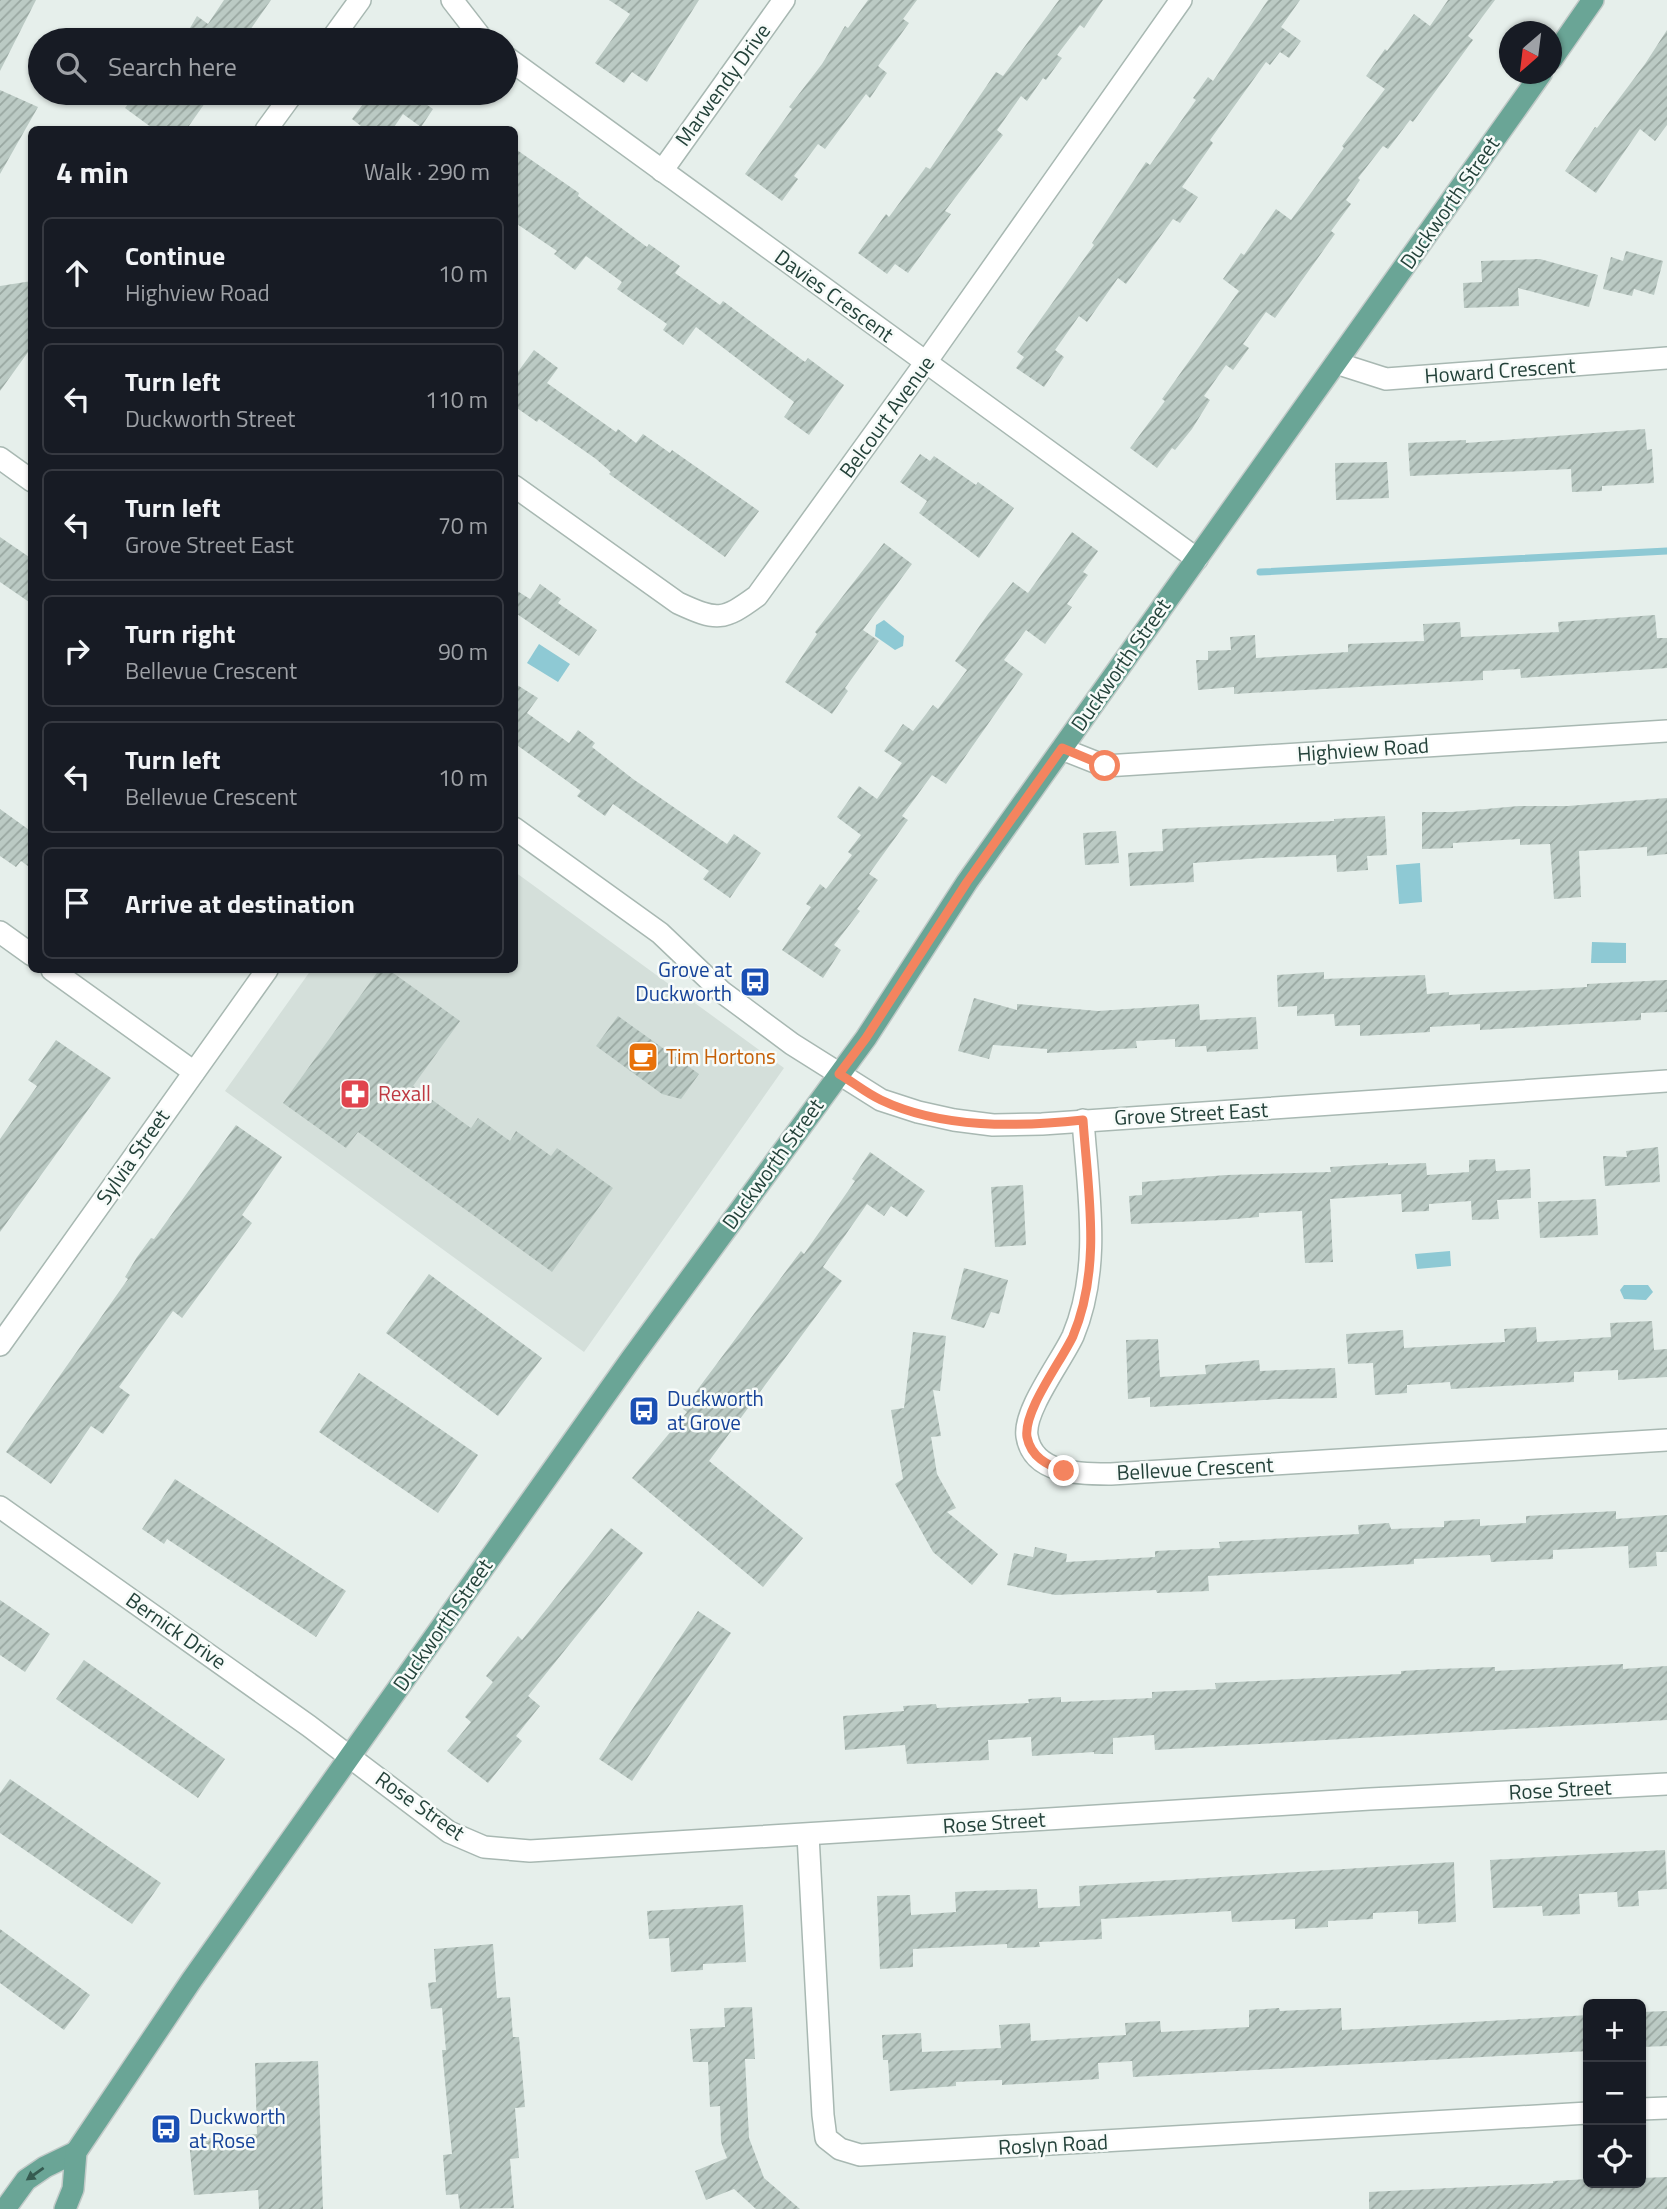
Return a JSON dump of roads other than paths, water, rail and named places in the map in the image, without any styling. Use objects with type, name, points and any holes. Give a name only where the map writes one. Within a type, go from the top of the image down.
[{"type":"main road","points":[[1562,45],[1593,0]]},
{"type":"main road","name":"Duckworth Street","points":[[65,2209],[73,2189],[76,2152],[191,1981],[616,1380],[866,1038],[967,882],[1534,84]]},
{"type":"main road","points":[[5,2209],[26,2180],[76,2152]]},
{"type":"street","points":[[340,28],[360,0]]},
{"type":"street","points":[[452,0],[474,28]]},
{"type":"street","name":"Marwendy Drive","points":[[662,171],[784,0]]},
{"type":"street","name":"Belcourt Avenue","points":[[518,489],[678,603],[699,613],[716,617],[730,615],[757,596],[1181,0]]},
{"type":"street","name":"Davies Crescent","points":[[518,66],[1197,559]]},
{"type":"street","points":[[269,126],[284,105]]},
{"type":"street","name":"Howard Crescent","points":[[1336,363],[1386,379],[1667,358]]},
{"type":"street","points":[[0,458],[27,469]]},
{"type":"street","name":"Highview Road","points":[[1062,748],[1105,766],[1667,731]]},
{"type":"street","name":"Grove Street East","points":[[518,831],[660,933],[722,992],[792,1044],[881,1100],[954,1120],[1017,1126],[1667,1082]]},
{"type":"street","points":[[0,932],[28,952]]},
{"type":"street","points":[[56,973],[194,1072]]},
{"type":"street","name":"Sylvia Street","points":[[0,1345],[265,973]]},
{"type":"street","name":"Bellevue Crescent","points":[[1083,1120],[1092,1247],[1089,1278],[1083,1307],[1072,1337],[1029,1419],[1027,1435],[1032,1450],[1045,1464],[1064,1471],[1111,1474],[1667,1440]]},
{"type":"street","name":"Bernick Drive","points":[[0,1507],[350,1757]]},
{"type":"street","name":"Rose Street","points":[[350,1757],[449,1832],[484,1847],[530,1851],[1370,1799],[1667,1784]]},
{"type":"street","name":"Roslyn Road","points":[[808,1835],[823,2115],[826,2138],[840,2149],[860,2155],[1583,2113]]},
{"type":"street","points":[[1646,2109],[1667,2108]]},
{"type":"water","points":[[884,620],[904,636],[903,646],[895,650],[875,636],[876,625]]},
{"type":"water","points":[[539,644],[570,664],[558,682],[527,663]]},
{"type":"water","points":[[1420,863],[1422,902],[1399,904],[1396,865]]},
{"type":"water","points":[[1592,942],[1626,943],[1626,963],[1591,963]]},
{"type":"water","points":[[1450,1251],[1451,1266],[1417,1269],[1415,1254]]},
{"type":"water","points":[[1624,1285],[1648,1285],[1653,1292],[1646,1300],[1624,1299],[1620,1290]]},
{"type":"waterway","points":[[1260,572],[1667,551]]},
{"type":"place","name":"Grove at Duckworth","points":[[755,982]]},
{"type":"place","name":"Tim Hortons","points":[[643,1057]]},
{"type":"place","name":"Rexall","points":[[355,1094]]},
{"type":"place","name":"Duckworth at Grove","points":[[644,1411]]},
{"type":"place","name":"Duckworth at Rose","points":[[166,2129]]}]
